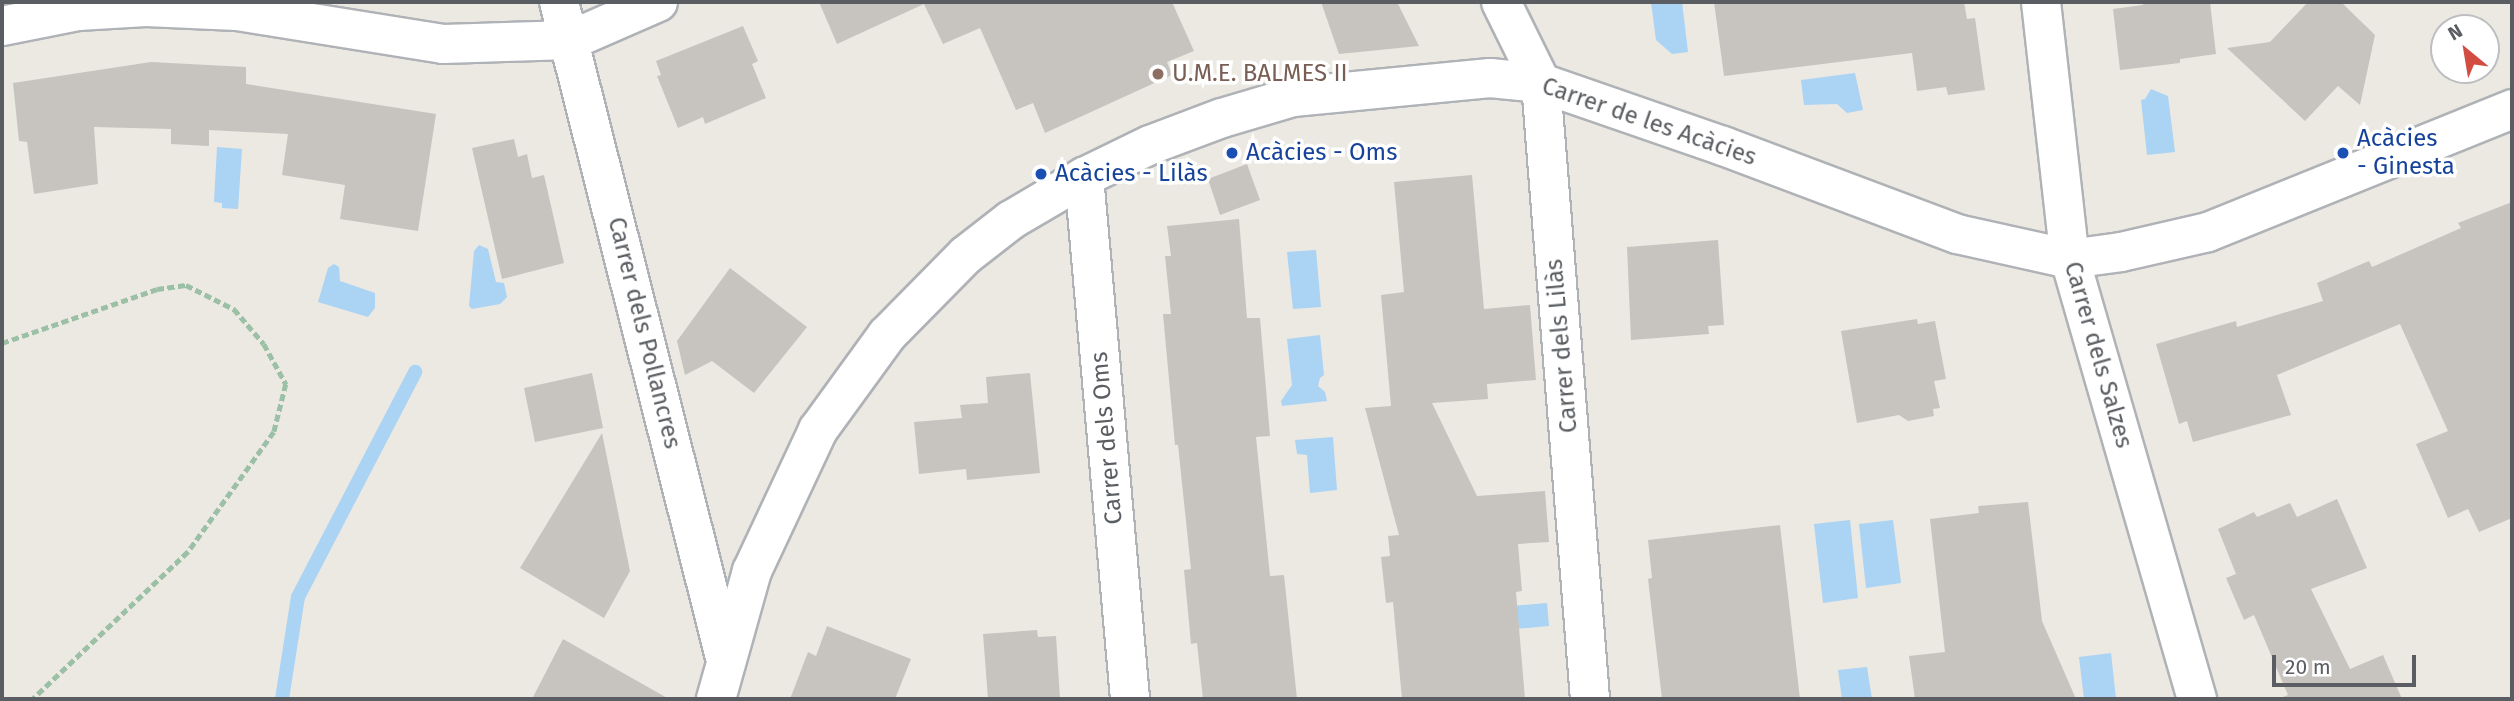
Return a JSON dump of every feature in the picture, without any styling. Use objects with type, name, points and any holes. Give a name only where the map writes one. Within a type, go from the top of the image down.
[{"type":"street","name":"Carrer dels Pollancres","points":[[559,2],[571,40],[721,682]]},
{"type":"street","points":[[2,26],[78,11],[146,6],[237,11],[443,44],[571,40],[658,2]]},
{"type":"street","name":"Carrer dels Lilàs","points":[[1501,2],[1541,83],[1591,699]]},
{"type":"street","name":"Carrer dels Salzes","points":[[2041,2],[2070,259],[2197,699]]},
{"type":"street","name":"Carrer de les Acàcies","points":[[721,682],[752,571],[818,430],[887,335],[966,255],[1011,220],[1084,177],[1150,145],[1222,118],[1293,97],[1490,78],[1541,83],[1723,146],[1957,234],[2070,259],[2121,252],[2208,232],[2512,109]]},
{"type":"street","name":"Carrer dels Oms","points":[[1084,177],[1130,699]]},
{"type":"path","points":[[2,343],[157,289],[186,285],[234,309],[264,344],[286,384],[274,432],[188,552],[33,699]]},
{"type":"water","points":[[1651,2],[1682,2],[1688,52],[1672,54],[1656,40]]},
{"type":"water","points":[[1855,73],[1863,110],[1847,113],[1837,104],[1804,105],[1801,80]]},
{"type":"water","points":[[2151,89],[2168,96],[2175,152],[2147,155],[2141,100],[2145,99]]},
{"type":"water","points":[[217,147],[242,149],[238,209],[222,208],[222,203],[214,202]]},
{"type":"water","points":[[479,245],[488,249],[496,282],[504,283],[507,297],[500,304],[472,309],[469,306],[474,251]]},
{"type":"water","points":[[1316,250],[1321,307],[1293,309],[1287,252]]},
{"type":"water","points":[[334,264],[339,267],[340,281],[375,293],[375,308],[368,317],[318,302],[328,268]]},
{"type":"water","points":[[1320,335],[1324,375],[1318,386],[1325,392],[1327,401],[1282,406],[1281,401],[1292,385],[1287,339]]},
{"type":"water","points":[[1333,437],[1337,490],[1310,493],[1307,455],[1297,454],[1295,440]]},
{"type":"water","points":[[1850,520],[1858,598],[1823,603],[1814,524]]},
{"type":"water","points":[[1893,520],[1901,583],[1866,588],[1859,524]]},
{"type":"water","points":[[1547,603],[1549,626],[1492,631],[1489,608]]},
{"type":"water","points":[[2111,653],[2116,699],[2084,699],[2079,657]]},
{"type":"water","points":[[1867,667],[1872,699],[1842,699],[1838,670]]},
{"type":"building","points":[[819,2],[1172,2],[1194,51],[1167,62],[1172,75],[1045,133],[1033,103],[1016,110],[980,28],[943,44],[924,4],[837,44]]},
{"type":"building","points":[[1321,2],[1397,2],[1419,46],[1339,54]]},
{"type":"building","points":[[1714,2],[1964,2],[1967,19],[1975,18],[1985,90],[1948,95],[1946,87],[1917,91],[1912,53],[1724,76]]},
{"type":"building","points":[[2143,2],[2210,2],[2216,54],[2180,59],[2180,63],[2120,70],[2113,9],[2143,5]]},
{"type":"building","points":[[2308,2],[2341,2],[2375,35],[2360,105],[2338,86],[2305,121],[2227,48],[2270,42]]},
{"type":"building","points":[[743,26],[758,61],[752,64],[766,98],[705,124],[703,117],[678,128],[657,76],[661,75],[656,61]]},
{"type":"building","points":[[151,62],[246,67],[246,84],[436,114],[418,231],[340,219],[345,185],[282,175],[288,134],[209,130],[209,146],[171,144],[171,129],[94,127],[98,184],[34,194],[27,142],[19,141],[13,83]]},
{"type":"building","points":[[514,139],[518,157],[527,154],[532,178],[544,175],[564,263],[502,279],[472,148]]},
{"type":"building","points":[[1247,164],[1260,200],[1220,215],[1208,179]]},
{"type":"building","points":[[1472,175],[1484,309],[1530,305],[1536,380],[1487,384],[1488,399],[1432,403],[1477,496],[1545,491],[1549,542],[1518,544],[1522,591],[1516,592],[1525,699],[1402,699],[1393,602],[1386,603],[1381,557],[1390,556],[1388,536],[1399,535],[1365,408],[1391,406],[1381,295],[1404,292],[1394,182]]},
{"type":"building","points":[[2512,202],[2512,518],[2479,532],[2468,509],[2448,518],[2416,444],[2448,431],[2400,324],[2277,375],[2291,415],[2193,442],[2187,421],[2179,424],[2156,344],[2236,321],[2237,327],[2323,301],[2317,283],[2369,261],[2372,267],[2461,228],[2458,223]]},
{"type":"building","points":[[1239,219],[1247,318],[1260,318],[1270,436],[1256,437],[1270,576],[1284,575],[1297,699],[1203,699],[1197,643],[1191,644],[1184,570],[1191,569],[1178,445],[1175,445],[1163,314],[1171,314],[1165,256],[1171,256],[1167,226]]},
{"type":"building","points":[[1718,240],[1724,325],[1708,326],[1709,334],[1631,340],[1627,247]]},
{"type":"building","points":[[730,268],[807,327],[754,393],[712,361],[685,375],[677,341]]},
{"type":"building","points":[[1917,319],[1918,324],[1935,321],[1946,379],[1934,381],[1940,408],[1933,409],[1934,416],[1908,421],[1899,415],[1857,423],[1841,331]]},
{"type":"building","points":[[592,373],[603,428],[535,442],[524,388]]},
{"type":"building","points":[[1030,373],[1040,473],[967,480],[966,469],[919,474],[914,422],[962,418],[960,405],[988,403],[986,377]]},
{"type":"building","points":[[602,433],[630,571],[604,618],[520,568]]},
{"type":"building","points":[[2337,499],[2367,568],[2311,589],[2350,669],[2383,655],[2402,699],[2278,699],[2288,695],[2254,615],[2244,620],[2226,578],[2236,574],[2218,529],[2254,512],[2257,517],[2290,503],[2297,517]]},
{"type":"building","points":[[2028,502],[2042,621],[2076,699],[1915,699],[1909,656],[1945,652],[1930,519],[1979,513],[1978,506]]},
{"type":"building","points":[[1780,525],[1800,699],[1662,699],[1648,579],[1652,578],[1648,540]]},
{"type":"building","points":[[827,626],[911,659],[895,699],[790,699],[808,652],[816,656]]},
{"type":"building","points":[[1037,630],[1038,637],[1056,636],[1060,699],[988,699],[983,634]]},
{"type":"building","points":[[563,639],[669,699],[532,699]]},
{"type":"waterway","points":[[282,699],[298,597],[415,372]]},
{"type":"place","name":"U.M.E. BALMES II","points":[[1158,74]]},
{"type":"place","name":"Acàcies - Oms","points":[[1232,153]]},
{"type":"place","name":"Acàcies - Ginesta","points":[[2343,153]]},
{"type":"place","name":"Acàcies - Lilàs","points":[[1041,174]]}]
